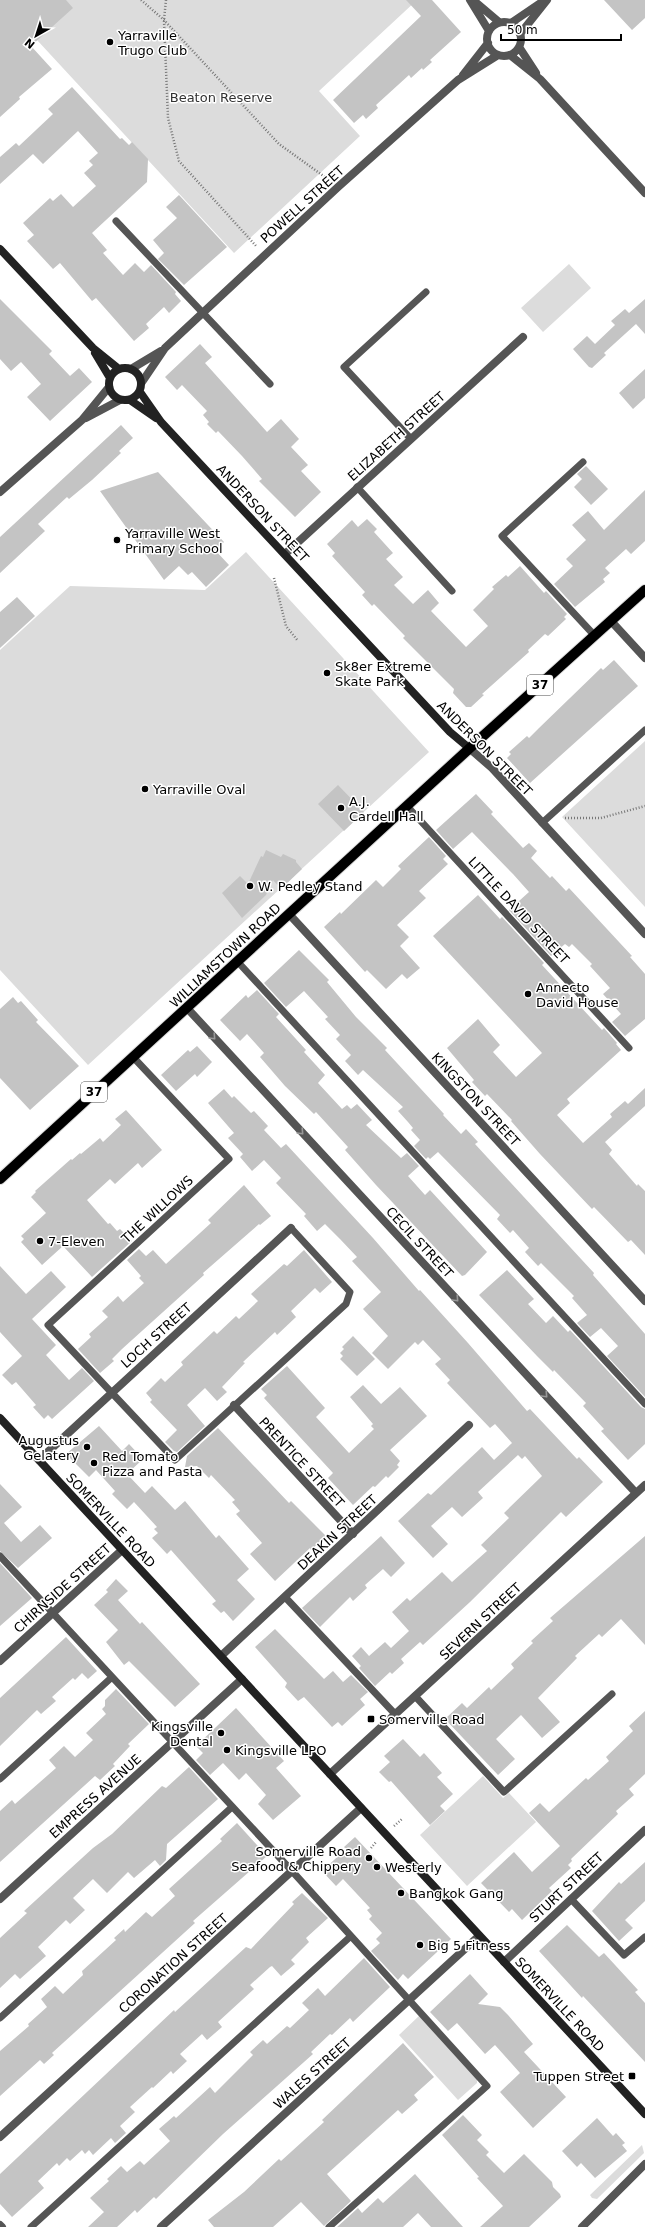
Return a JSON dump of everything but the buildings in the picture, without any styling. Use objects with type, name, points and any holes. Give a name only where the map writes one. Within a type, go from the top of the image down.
[{"type":"main road","points":[[0,249],[93,348],[120,369],[131,370],[138,374],[142,382],[140,392],[130,400],[120,400],[113,395],[110,383],[93,348]]},
{"type":"main road","points":[[110,383],[120,369]]},
{"type":"main road","name":"ANDERSON STREET","points":[[140,392],[160,420],[450,732],[469,748]]},
{"type":"main road","name":"ANDERSON STREET","points":[[130,400],[160,420]]},
{"type":"main road","name":"WILLIAMSTOWN ROAD","points":[[0,1179],[469,748],[645,590]]},
{"type":"main road","name":"SOMERVILLE ROAD","points":[[1,1422],[39,1460],[242,1678],[645,2114]]},
{"type":"street","points":[[470,0],[489,31],[488,43],[490,48],[498,55],[510,55],[540,79],[645,193]]},
{"type":"street","points":[[473,0],[499,22],[511,23],[546,0]]},
{"type":"street","points":[[540,79],[519,47],[520,34],[546,0]]},
{"type":"street","points":[[489,31],[499,22]]},
{"type":"street","points":[[511,23],[520,34]]},
{"type":"street","name":"POWELL STREET","points":[[458,80],[488,43]]},
{"type":"street","points":[[510,55],[519,47]]},
{"type":"street","name":"POWELL STREET","points":[[142,382],[166,348],[264,254],[338,186],[458,80],[498,55]]},
{"type":"street","name":"ELIZABETH STREET","points":[[285,554],[523,337]]},
{"type":"street","name":"POWELL STREET","points":[[131,370],[166,348]]},
{"type":"street","points":[[0,492],[82,420],[110,383]]},
{"type":"street","points":[[82,420],[120,400]]},
{"type":"street","points":[[610,622],[645,658]]},
{"type":"street","name":"ANDERSON STREET","points":[[469,748],[487,764],[645,934]]},
{"type":"street","name":"KINGSTON STREET","points":[[289,914],[645,1301]]},
{"type":"street","name":"CECIL STREET","points":[[186,1008],[636,1493]]},
{"type":"street","name":"LOCH STREET","points":[[39,1460],[291,1228]]},
{"type":"street","name":"PRENTICE STREET","points":[[234,1405],[353,1534]]},
{"type":"street","name":"DEAKIN STREET","points":[[221,1656],[469,1425]]},
{"type":"street","name":"SEVERN STREET","points":[[330,1774],[645,1485]]},
{"type":"street","name":"CHIRNSIDE STREET","points":[[0,1661],[122,1550]]},
{"type":"street","name":"EMPRESS AVENUE","points":[[0,1899],[242,1678]]},
{"type":"street","name":"CORONATION STREET","points":[[0,2137],[361,1808]]},
{"type":"street","name":"STURT STREET","points":[[504,1962],[645,1830]]},
{"type":"street","name":"WALES STREET","points":[[161,2227],[479,1936]]},
{"type":"street","points":[[582,2227],[645,2164]]},
{"type":"lane","points":[[116,221],[270,384]]},
{"type":"lane","points":[[411,439],[344,367],[426,292]]},
{"type":"lane","points":[[583,462],[502,536],[595,636]]},
{"type":"lane","points":[[358,487],[452,591]]},
{"type":"lane","points":[[542,823],[645,730]]},
{"type":"lane","name":"LITTLE DAVID STREET","points":[[407,806],[629,1048]]},
{"type":"lane","points":[[237,961],[645,1404]]},
{"type":"lane","name":"THE WILLOWS","points":[[112,1392],[48,1326],[229,1159],[133,1057]]},
{"type":"lane","points":[[112,1392],[175,1460],[346,1304],[350,1292],[291,1228]]},
{"type":"lane","points":[[0,1556],[292,1871],[488,2086],[329,2227]]},
{"type":"lane","points":[[285,1597],[395,1714]]},
{"type":"lane","points":[[0,1779],[112,1678]]},
{"type":"lane","points":[[415,1696],[504,1792],[612,1694]]},
{"type":"lane","points":[[0,2018],[232,1807]]},
{"type":"lane","points":[[571,1899],[624,1955],[645,1937]]},
{"type":"lane","points":[[31,2227],[350,1936]]},
{"type":"path","points":[[141,0],[164,20],[279,144],[338,186]]},
{"type":"path","points":[[166,0],[164,20],[168,118],[179,161],[264,254]]},
{"type":"path","points":[[274,578],[286,626],[298,641]]},
{"type":"path","points":[[560,818],[601,818],[645,806]]},
{"type":"path","points":[[394,1826],[402,1819]]},
{"type":"path","points":[[371,1848],[376,1842]]},
{"type":"green space","name":"Beaton Reserve","points":[[0,0],[417,0],[319,91],[360,136],[234,253]]},
{"type":"green space","points":[[569,264],[591,288],[543,332],[521,308]]},
{"type":"green space","name":"Yarraville Oval","points":[[246,552],[429,752],[88,1065],[0,970],[0,650],[70,586],[205,590]]},
{"type":"green space","points":[[645,741],[645,907],[562,817]]},
{"type":"green space","points":[[483,1776],[503,1798],[509,1793],[536,1822],[467,1886],[420,1835]]},
{"type":"green space","points":[[420,2015],[477,2076],[477,2083],[458,2100],[399,2035]]},
{"type":"green space","points":[[642,2145],[644,2153],[597,2199],[592,2198],[590,2195]]},
{"type":"place","name":"Yarraville Trugo Club","points":[[110,42]]},
{"type":"place","name":"Yarraville West Primary School","points":[[117,540]]},
{"type":"place","name":"Sk8er Extreme Skate Park","points":[[327,673]]},
{"type":"place","name":"Yarraville Oval","points":[[145,789]]},
{"type":"place","name":"A.J. Cardell Hall","points":[[341,808]]},
{"type":"place","name":"W. Pedley Stand","points":[[250,886]]},
{"type":"place","name":"Annecto David House","points":[[528,994]]},
{"type":"place","name":"7-Eleven","points":[[40,1241]]},
{"type":"place","name":"Augustus Gelatery","points":[[87,1447]]},
{"type":"place","name":"Red Tomato Pizza and Pasta","points":[[94,1463]]},
{"type":"place","name":"Somerville Road","points":[[371,1719]]},
{"type":"place","name":"Kingsville Dental","points":[[221,1733]]},
{"type":"place","name":"Kingsville LPO","points":[[227,1750]]},
{"type":"place","name":"Somerville Road Seafood & Chippery","points":[[369,1858]]},
{"type":"place","name":"Westerly","points":[[377,1867]]},
{"type":"place","name":"Bangkok Gang","points":[[401,1893]]},
{"type":"place","name":"Big 5 Fitness","points":[[420,1945]]},
{"type":"place","name":"Tuppen Street","points":[[632,2076]]}]
